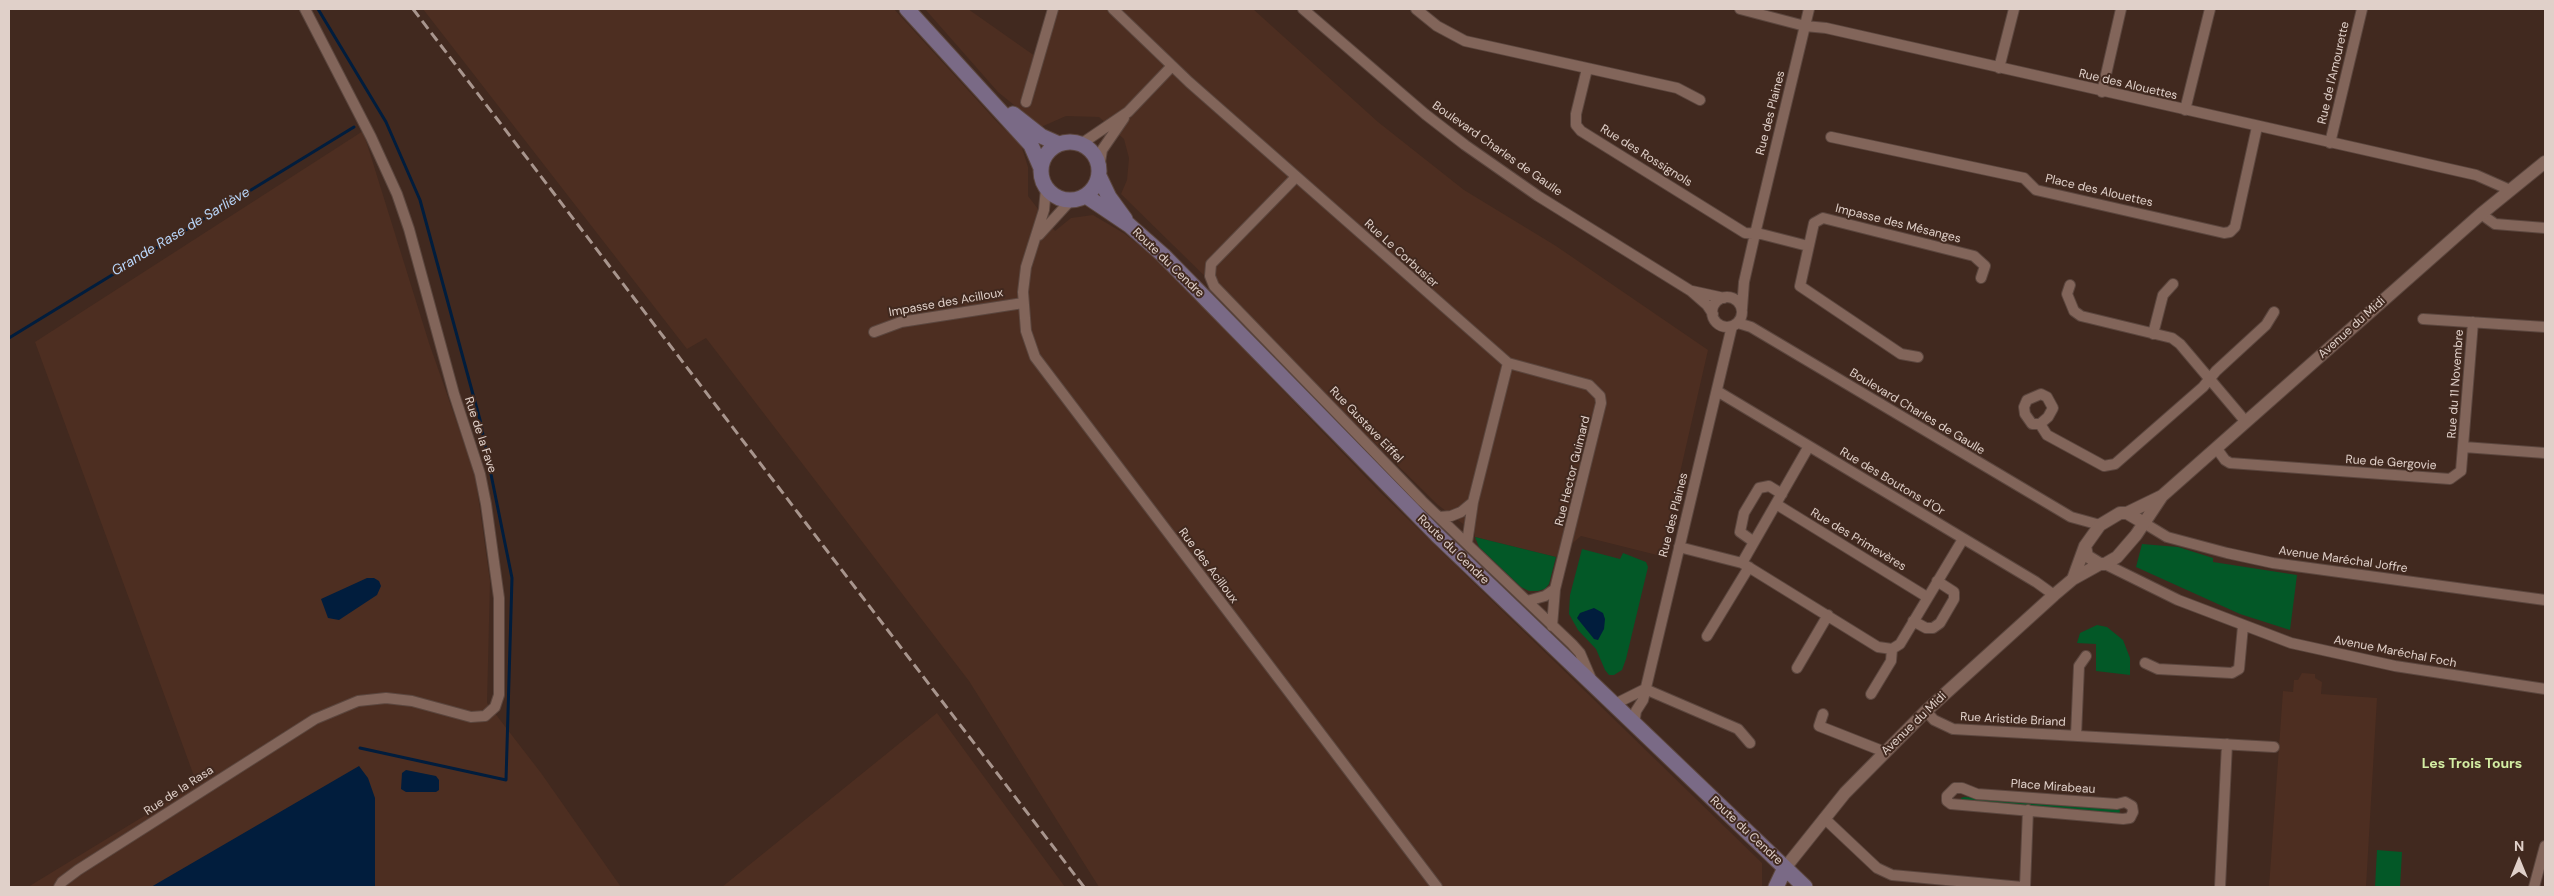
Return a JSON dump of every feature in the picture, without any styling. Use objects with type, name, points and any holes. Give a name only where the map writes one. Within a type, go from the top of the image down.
[{"type":"main road","points":[[907,9],[1031,145],[1041,168],[1046,188],[1060,198],[1071,200],[1086,196],[1093,190],[1099,172],[1094,154],[1081,144],[1070,142],[1059,144],[1047,154],[1041,168]]},
{"type":"main road","points":[[979,86],[1040,136],[1059,144]]},
{"type":"main road","name":"Route du Cendre","points":[[1099,172],[1109,197],[1129,225]]},
{"type":"main road","name":"Route du Cendre","points":[[1086,196],[1129,225],[1163,255],[1383,481],[1594,687],[1805,887]]},
{"type":"main road","name":"Avenue du Midi","points":[[1776,887],[1785,868]]},
{"type":"street","name":"Rue de la Fave","points":[[305,9],[371,137],[397,194],[409,229],[454,394],[482,482],[495,564],[499,622],[499,695],[495,707],[485,716],[471,717],[412,701],[386,698],[358,702],[315,719]]},
{"type":"street","points":[[1026,102],[1053,9]]},
{"type":"street","name":"Rue Le Corbusier","points":[[1114,9],[1172,66],[1508,363]]},
{"type":"street","name":"Boulevard Charles de Gaulle","points":[[1303,9],[1392,87],[1465,145],[1538,196],[1691,290],[1715,318]]},
{"type":"street","points":[[1416,9],[1438,26],[1465,41],[1677,88],[1700,100]]},
{"type":"street","name":"Rue des Alouettes","points":[[1740,9],[1805,26],[1826,28],[2102,92],[2476,175],[2510,190]]},
{"type":"street","name":"Rue des Plaines","points":[[1634,724],[1636,711],[1643,700],[1644,689],[1727,347],[1738,318],[1754,234],[1809,9]]},
{"type":"street","points":[[2000,68],[2014,9]]},
{"type":"street","points":[[2102,92],[2121,9]]},
{"type":"street","points":[[2185,110],[2210,9]]},
{"type":"street","name":"Rue de l'Amourette","points":[[2330,143],[2362,9]]},
{"type":"street","points":[[1099,172],[1102,150],[1128,112],[1172,66]]},
{"type":"street","name":"Rue des Rossignols","points":[[1587,69],[1576,114],[1576,125],[1581,131],[1745,233],[1754,234]]},
{"type":"street","points":[[1081,144],[1128,112]]},
{"type":"street","name":"Place des Alouettes","points":[[1831,136],[2024,178],[2031,188],[2036,190],[2224,233],[2230,232],[2235,227],[2257,127]]},
{"type":"street","name":"Avenue du Midi","points":[[2073,579],[2087,541],[2100,524],[2114,515],[2127,513],[2162,496],[2481,214],[2545,162]]},
{"type":"street","name":"Rue Gustave Eiffel","points":[[1296,177],[1211,264],[1210,276],[1214,286],[1439,517],[1580,654],[1594,687]]},
{"type":"street","name":"Rue des Acilloux","points":[[1046,188],[1044,210],[1037,238],[1026,267],[1022,302],[1026,331],[1035,356],[1438,887]]},
{"type":"street","name":"Rue des Acilloux","points":[[1037,238],[1071,200]]},
{"type":"street","points":[[2481,214],[2494,224],[2545,228]]},
{"type":"street","name":"Impasse des Mésanges","points":[[1918,357],[1901,354],[1800,286],[1814,223],[1823,218],[1974,256],[1985,266],[1981,278]]},
{"type":"street","points":[[1754,234],[1808,246]]},
{"type":"street","points":[[1727,347],[1715,318],[1717,302],[1726,298],[1744,282]]},
{"type":"street","points":[[2153,334],[2163,295],[2173,284]]},
{"type":"street","points":[[2070,285],[2066,294],[2074,312],[2081,316],[2172,338],[2180,344],[2246,422]]},
{"type":"street","name":"Boulevard Charles de Gaulle","points":[[1691,290],[1726,298]]},
{"type":"street","points":[[1715,318],[1726,327],[1738,318],[1735,299],[1726,298]]},
{"type":"street","name":"Impasse des Acilloux","points":[[874,332],[901,322],[1022,302]]},
{"type":"street","points":[[2040,424],[2047,435],[2096,462],[2104,466],[2115,464],[2202,387],[2266,325],[2274,312]]},
{"type":"street","name":"Boulevard Charles de Gaulle","points":[[1738,318],[2071,517],[2100,524]]},
{"type":"street","name":"Rue du 11 Novembre","points":[[2423,319],[2545,328]]},
{"type":"street","name":"Rue du 11 Novembre","points":[[2464,447],[2473,322]]},
{"type":"street","points":[[1467,543],[1472,502],[1508,363]]},
{"type":"street","name":"Rue Hector Guimard","points":[[1508,363],[1589,385],[1600,396],[1601,403],[1556,589]]},
{"type":"street","name":"Rue des Boutons d'Or","points":[[1717,391],[2036,582],[2054,595]]},
{"type":"street","points":[[1707,636],[1746,565],[1754,542],[1809,446]]},
{"type":"street","points":[[2464,447],[2545,453]]},
{"type":"street","name":"Rue de Gergovie","points":[[2217,449],[2225,460],[2230,463],[2450,480],[2461,470],[2464,447]]},
{"type":"street","points":[[1754,542],[1740,532],[1744,513],[1759,488],[1764,485],[1782,494]]},
{"type":"street","name":"Avenue du Midi","points":[[1785,868],[1824,818],[1926,711],[2073,579],[2116,557],[2144,523],[2162,496]]},
{"type":"street","points":[[1439,517],[1451,516],[1472,502]]},
{"type":"street","name":"Rue des Primevères","points":[[1776,504],[1927,597]]},
{"type":"street","points":[[2127,513],[2144,523]]},
{"type":"street","name":"Boulevard Charles de Gaulle","points":[[2071,517],[2087,541]]},
{"type":"street","name":"Avenue Maréchal Joffre","points":[[2144,523],[2167,536],[2227,553],[2273,563],[2545,600]]},
{"type":"street","points":[[1679,547],[1746,565],[1878,647],[1892,649],[1900,644],[1963,539]]},
{"type":"street","points":[[2087,541],[2087,556],[2102,564]]},
{"type":"street","name":"Avenue Maréchal Foch","points":[[2102,564],[2160,592],[2243,626],[2291,643],[2395,666],[2545,690]]},
{"type":"street","points":[[1913,621],[1926,628],[1932,628],[1940,623],[1954,598],[1954,592],[1937,581]]},
{"type":"street","points":[[1527,601],[1545,596],[1556,589]]},
{"type":"street","points":[[1552,626],[1556,589]]},
{"type":"street","points":[[1797,668],[1828,615]]},
{"type":"street","points":[[2145,663],[2158,669],[2232,673],[2239,669],[2243,626]]},
{"type":"street","points":[[1871,694],[1891,661],[1892,649]]},
{"type":"street","name":"Rue Aristide Briand","points":[[2076,736],[2079,666],[2086,656]]},
{"type":"street","points":[[1613,704],[1644,689],[1738,729],[1750,743]]},
{"type":"street","name":"Rue Aristide Briand","points":[[1926,711],[1934,720],[1953,729],[2274,748]]},
{"type":"street","points":[[1823,714],[1819,726],[1885,752]]},
{"type":"street","name":"Rue de la Rasa","points":[[59,887],[62,882],[78,870],[315,719]]},
{"type":"street","points":[[2220,887],[2227,744]]},
{"type":"street","name":"Place Mirabeau","points":[[1960,788],[1977,794],[2117,804],[2125,802],[2132,806],[2133,812],[2127,819],[2028,810],[1950,804],[1946,798],[1948,792],[1960,788]]},
{"type":"street","name":"Place Mirabeau","points":[[2024,887],[2028,810]]},
{"type":"street","points":[[1824,818],[1880,870],[1901,876],[1990,886],[2024,887]]},
{"type":"street","points":[[2534,887],[2542,866],[2545,846]]},
{"type":"shaded area","points":[[423,9],[894,9],[998,123],[1021,145],[1028,167],[1028,196],[1055,231],[1071,218],[1093,215],[1125,234],[1160,262],[1380,492],[1762,863],[1762,887],[1099,887],[969,681],[706,338],[687,349]]},
{"type":"shaded area","points":[[925,9],[968,9],[1042,61],[1058,9],[1253,9],[1378,122],[1464,190],[1556,246],[1708,350],[1661,556],[1581,536],[1556,557],[1475,537],[1475,533],[1438,505],[1121,194],[1127,180],[1129,158],[1124,139],[1099,117],[1066,116],[1041,127],[998,92]]},
{"type":"shaded area","points":[[363,131],[429,343],[475,474],[490,581],[487,703],[541,773],[621,887],[28,887],[190,788],[194,776],[35,342]]},
{"type":"shaded area","points":[[2302,673],[2315,674],[2315,678],[2322,682],[2321,694],[2377,698],[2366,887],[2269,887],[2283,691],[2293,692],[2294,680],[2298,680]]},
{"type":"shaded area","points":[[937,713],[1065,887],[722,887]]},
{"type":"green space","points":[[1475,537],[1556,557],[1549,584],[1545,589],[1538,591],[1529,591],[1521,587],[1479,547]]},
{"type":"green space","points":[[2142,544],[2178,547],[2213,558],[2213,562],[2297,575],[2290,630],[2240,614],[2136,567]]},
{"type":"green space","points":[[1582,549],[1620,559],[1623,553],[1646,562],[1648,567],[1626,659],[1622,670],[1614,675],[1609,675],[1605,670],[1596,649],[1578,630],[1569,614],[1570,595]]},
{"type":"green space","points":[[2097,625],[2107,627],[2123,640],[2130,658],[2130,675],[2096,671],[2096,644],[2077,643],[2080,633]]},
{"type":"green space","points":[[1961,798],[2119,808],[2120,812],[2117,814],[1961,802]]},
{"type":"green space","points":[[2377,850],[2402,852],[2400,887],[2375,887]]},
{"type":"water","points":[[367,578],[374,578],[379,581],[381,586],[377,595],[339,620],[328,618],[321,599]]},
{"type":"water","points":[[1594,608],[1603,613],[1605,619],[1604,629],[1598,640],[1594,639],[1577,618],[1580,613]]},
{"type":"water","points":[[359,766],[368,778],[375,798],[375,887],[151,887]]},
{"type":"water","points":[[406,770],[436,776],[439,780],[439,790],[436,792],[406,792],[401,789],[402,773]]},
{"type":"waterway","points":[[318,9],[386,122],[420,200],[480,420],[512,578],[506,780],[360,748]]},
{"type":"waterway","name":"Grande Rase de Sarliève","points":[[9,338],[354,127]]},
{"type":"railway","points":[[413,9],[1084,887]]},
{"type":"district","name":"Les Trois Tours","points":[[2472,764]]}]
